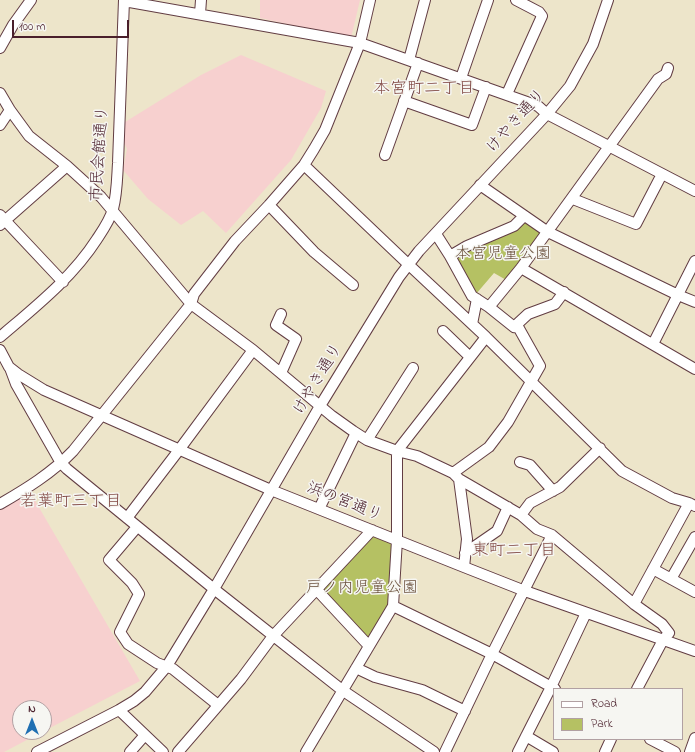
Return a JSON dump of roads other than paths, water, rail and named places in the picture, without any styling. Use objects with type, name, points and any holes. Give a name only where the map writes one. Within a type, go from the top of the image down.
[{"type":"street","points":[[0,48],[13,25],[31,0]]},
{"type":"street","points":[[124,0],[360,43],[538,106],[547,114],[695,191]]},
{"type":"street","name":"市民会館通り","points":[[0,337],[63,282],[79,264],[103,230],[112,210],[118,177],[124,0]]},
{"type":"street","points":[[200,14],[201,0]]},
{"type":"street","points":[[1,501],[29,487],[61,463],[103,415],[191,304],[194,294],[235,241],[269,205],[304,164],[325,130],[360,43],[370,0]]},
{"type":"street","points":[[385,155],[404,101],[414,62],[426,0]]},
{"type":"street","points":[[460,78],[488,0]]},
{"type":"street","points":[[507,94],[542,16],[539,12],[516,0]]},
{"type":"street","name":"けやき通り","points":[[38,752],[119,710],[145,692],[167,666],[380,307],[409,265],[480,185],[547,114],[570,86],[588,56],[608,0]]},
{"type":"street","points":[[489,306],[521,268],[573,199],[658,79],[666,74],[668,68]]},
{"type":"street","points":[[404,101],[472,125],[486,87]]},
{"type":"street","points":[[0,93],[10,110],[29,136],[67,166],[101,197],[191,304],[253,350],[332,416],[356,433],[367,440],[417,456],[456,476],[521,515],[537,529],[552,535],[634,604],[662,624],[669,633],[663,640],[638,688]]},
{"type":"street","points":[[0,125],[10,110]]},
{"type":"street","points":[[304,164],[409,265],[486,336],[622,471],[672,498],[692,504],[634,604]]},
{"type":"street","points":[[63,282],[2,220],[67,166]]},
{"type":"street","points":[[573,199],[636,224],[662,174]]},
{"type":"street","points":[[480,185],[548,232],[695,302]]},
{"type":"street","points":[[269,205],[314,252],[352,285]]},
{"type":"street","points":[[450,256],[472,244],[514,226],[524,216]]},
{"type":"street","points":[[436,234],[472,296],[489,306],[514,327],[528,314],[555,304],[564,292]]},
{"type":"street","points":[[653,344],[695,261]]},
{"type":"street","points":[[521,268],[695,369]]},
{"type":"street","points":[[472,324],[476,299]]},
{"type":"street","points":[[281,314],[276,325],[296,339],[281,373]]},
{"type":"street","points":[[456,476],[489,447],[508,422],[540,366],[517,325]]},
{"type":"street","points":[[443,331],[470,357]]},
{"type":"street","points":[[306,752],[393,606],[397,540],[398,451],[486,336]]},
{"type":"street","name":"浜の宮通り","points":[[0,350],[9,366],[18,374],[44,390],[271,490],[524,591],[695,651]]},
{"type":"street","points":[[127,518],[253,350]]},
{"type":"street","points":[[9,366],[16,384],[61,463],[137,527],[342,690],[434,752]]},
{"type":"street","points":[[367,440],[413,368]]},
{"type":"street","points":[[319,509],[356,433]]},
{"type":"street","points":[[521,515],[530,504],[560,487],[600,448]]},
{"type":"street","points":[[520,462],[530,465],[553,491]]},
{"type":"street","points":[[456,476],[467,539],[464,567]]},
{"type":"street","points":[[465,553],[498,531],[508,507]]},
{"type":"street","points":[[137,527],[109,560],[132,584],[139,594],[120,632],[128,644],[157,663],[173,669],[218,705]]},
{"type":"street","points":[[178,752],[241,679],[273,636],[372,530]]},
{"type":"street","points":[[445,752],[552,535]]},
{"type":"street","points":[[671,579],[695,537]]},
{"type":"street","points":[[653,569],[695,592]]},
{"type":"street","points":[[316,590],[369,646]]},
{"type":"street","points":[[393,606],[492,654],[553,688]]},
{"type":"street","points":[[518,752],[553,688],[586,613]]},
{"type":"street","points":[[356,668],[375,677],[422,690],[465,710]]},
{"type":"street","points":[[119,710],[163,752]]},
{"type":"street","points":[[130,752],[146,735]]},
{"type":"street","points":[[526,736],[553,752]]},
{"type":"street","points":[[690,752],[695,738]]},
{"type":"street","points":[[605,752],[611,740]]},
{"type":"street","points":[[652,740],[675,752]]},
{"type":"district","name":"本宮町二丁目","points":[[424,90]]},
{"type":"district","name":"若葉町三丁目","points":[[71,503]]},
{"type":"district","name":"東町二丁目","points":[[514,552]]},
{"type":"park label","name":"本宮児童公園","points":[[503,255]]},
{"type":"park label","name":"戸ノ内児童公園","points":[[362,589]]}]
